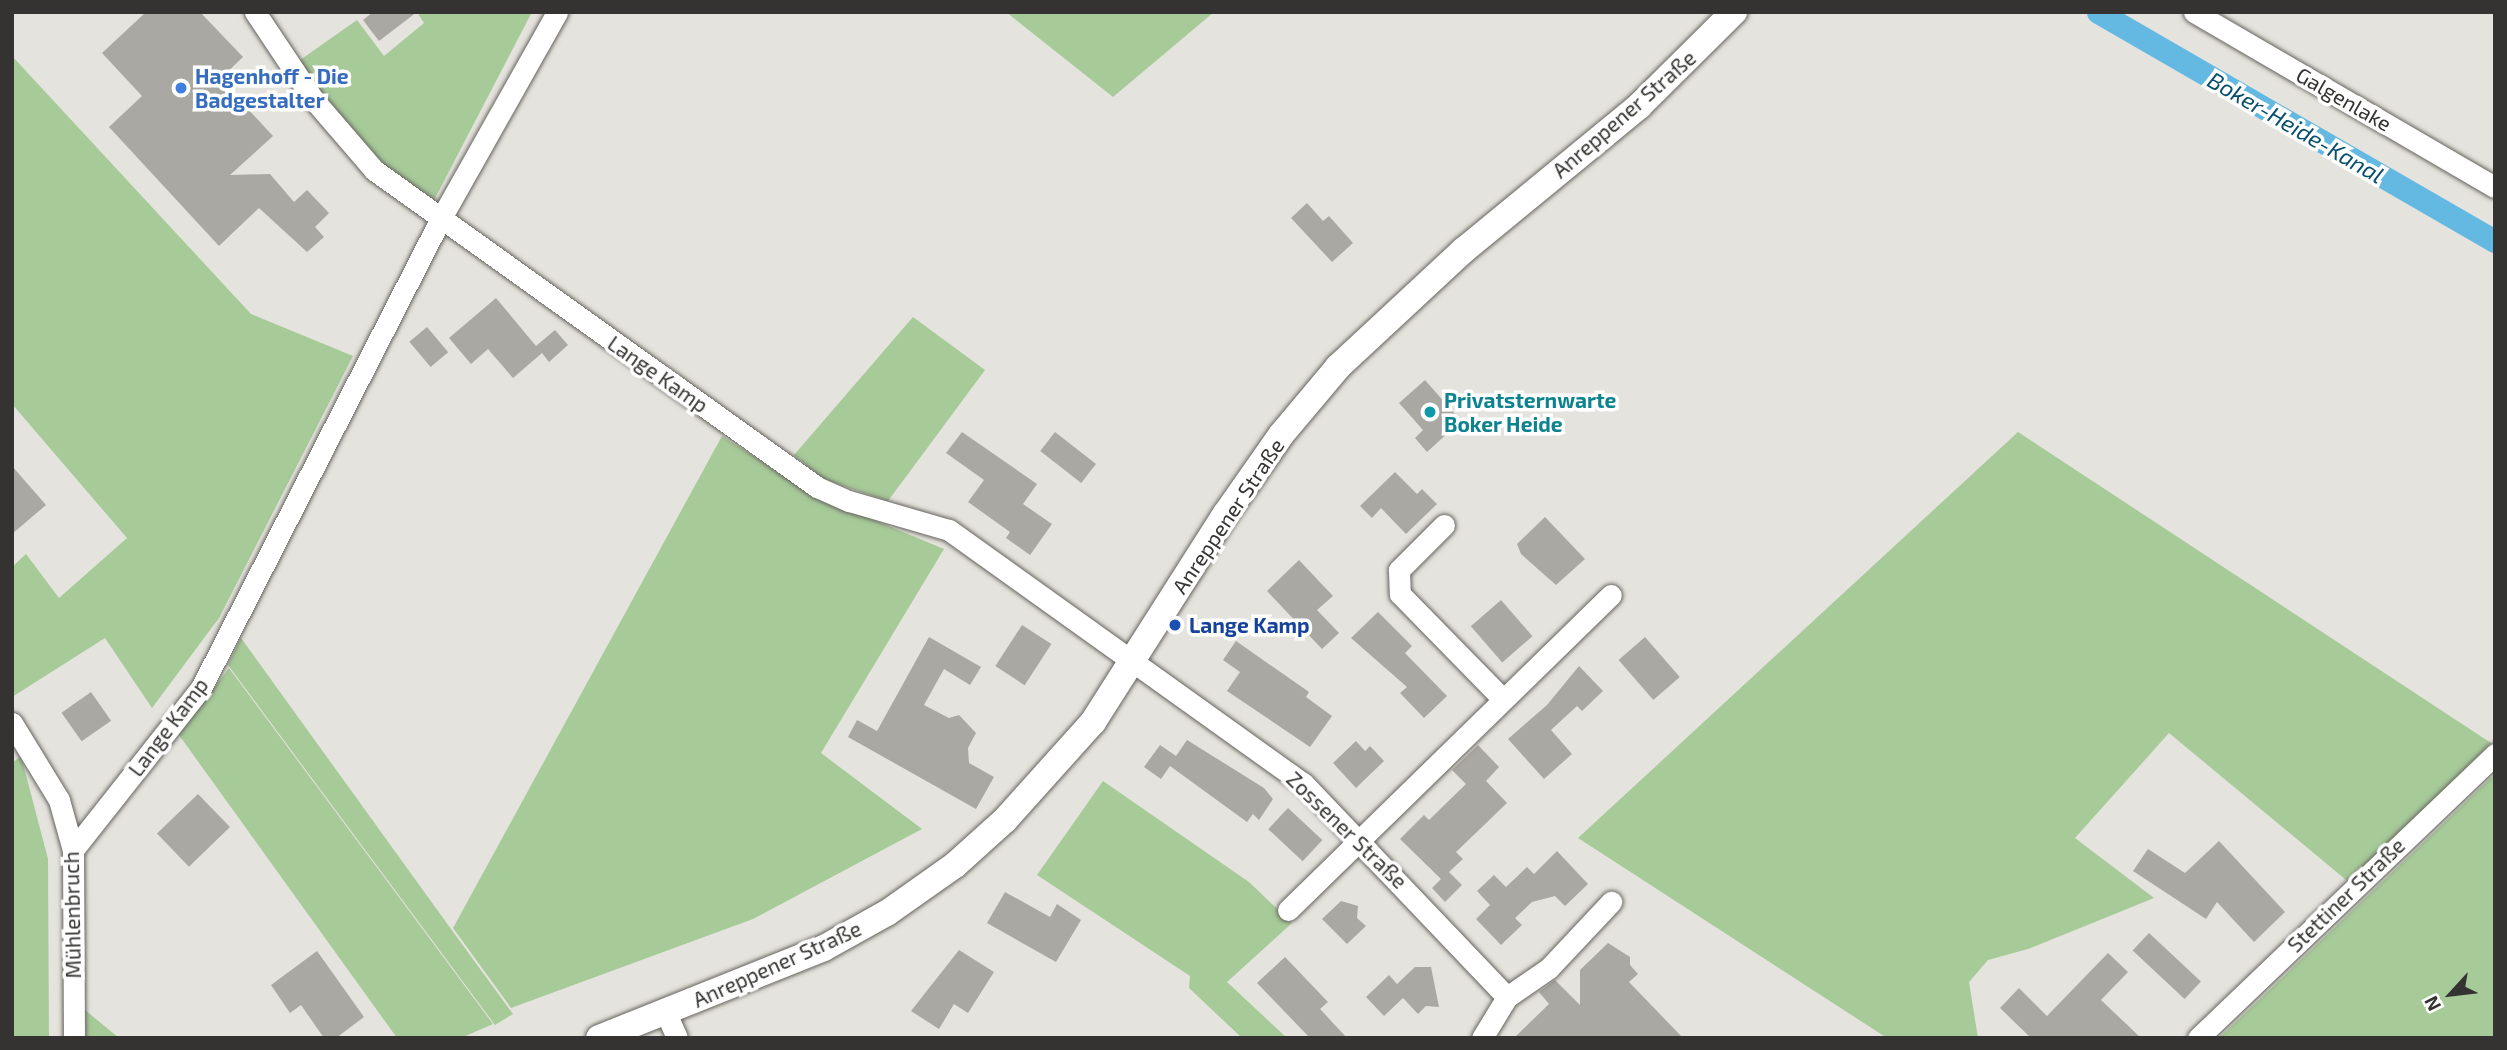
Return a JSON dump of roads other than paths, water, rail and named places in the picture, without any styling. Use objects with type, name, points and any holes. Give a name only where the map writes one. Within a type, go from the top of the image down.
[{"type":"street","name":"Lange Kamp","points":[[255,12],[313,99],[374,170],[440,220],[817,487],[849,501],[949,530],[1134,661]]},
{"type":"street","name":"Lange Kamp","points":[[73,850],[201,688],[440,220],[557,12]]},
{"type":"street","name":"Anreppener Straße","points":[[599,1038],[824,948],[887,913],[955,865],[1055,770],[1134,661],[1225,515],[1281,435],[1338,367],[1464,250],[1639,106],[1734,12]]},
{"type":"street","name":"Galgenlake","points":[[2194,12],[2495,187]]},
{"type":"street","points":[[1444,525],[1399,570],[1400,594],[1502,698]]},
{"type":"street","points":[[1288,910],[1502,698],[1611,595]]},
{"type":"street","name":"Zossener Straße","points":[[1134,661],[1303,783],[1360,838],[1507,997]]},
{"type":"street","name":"Mühlenbruch","points":[[12,723],[59,800],[73,850],[74,1038]]},
{"type":"street","name":"Stettiner Straße","points":[[2198,1038],[2495,754]]},
{"type":"street","points":[[1482,1038],[1507,997],[1549,968],[1611,902]]},
{"type":"street","points":[[666,1013],[677,1038]]},
{"type":"waterway","name":"Boker-Heide-Kanal","points":[[2098,12],[2495,241]]},
{"type":"place","name":"Hagenhoff - Die Badgestalter","points":[[181,88]]},
{"type":"place","name":"Privatsternwarte Boker Heide","points":[[1430,412]]},
{"type":"place","name":"Lange Kamp","points":[[1175,625]]}]
